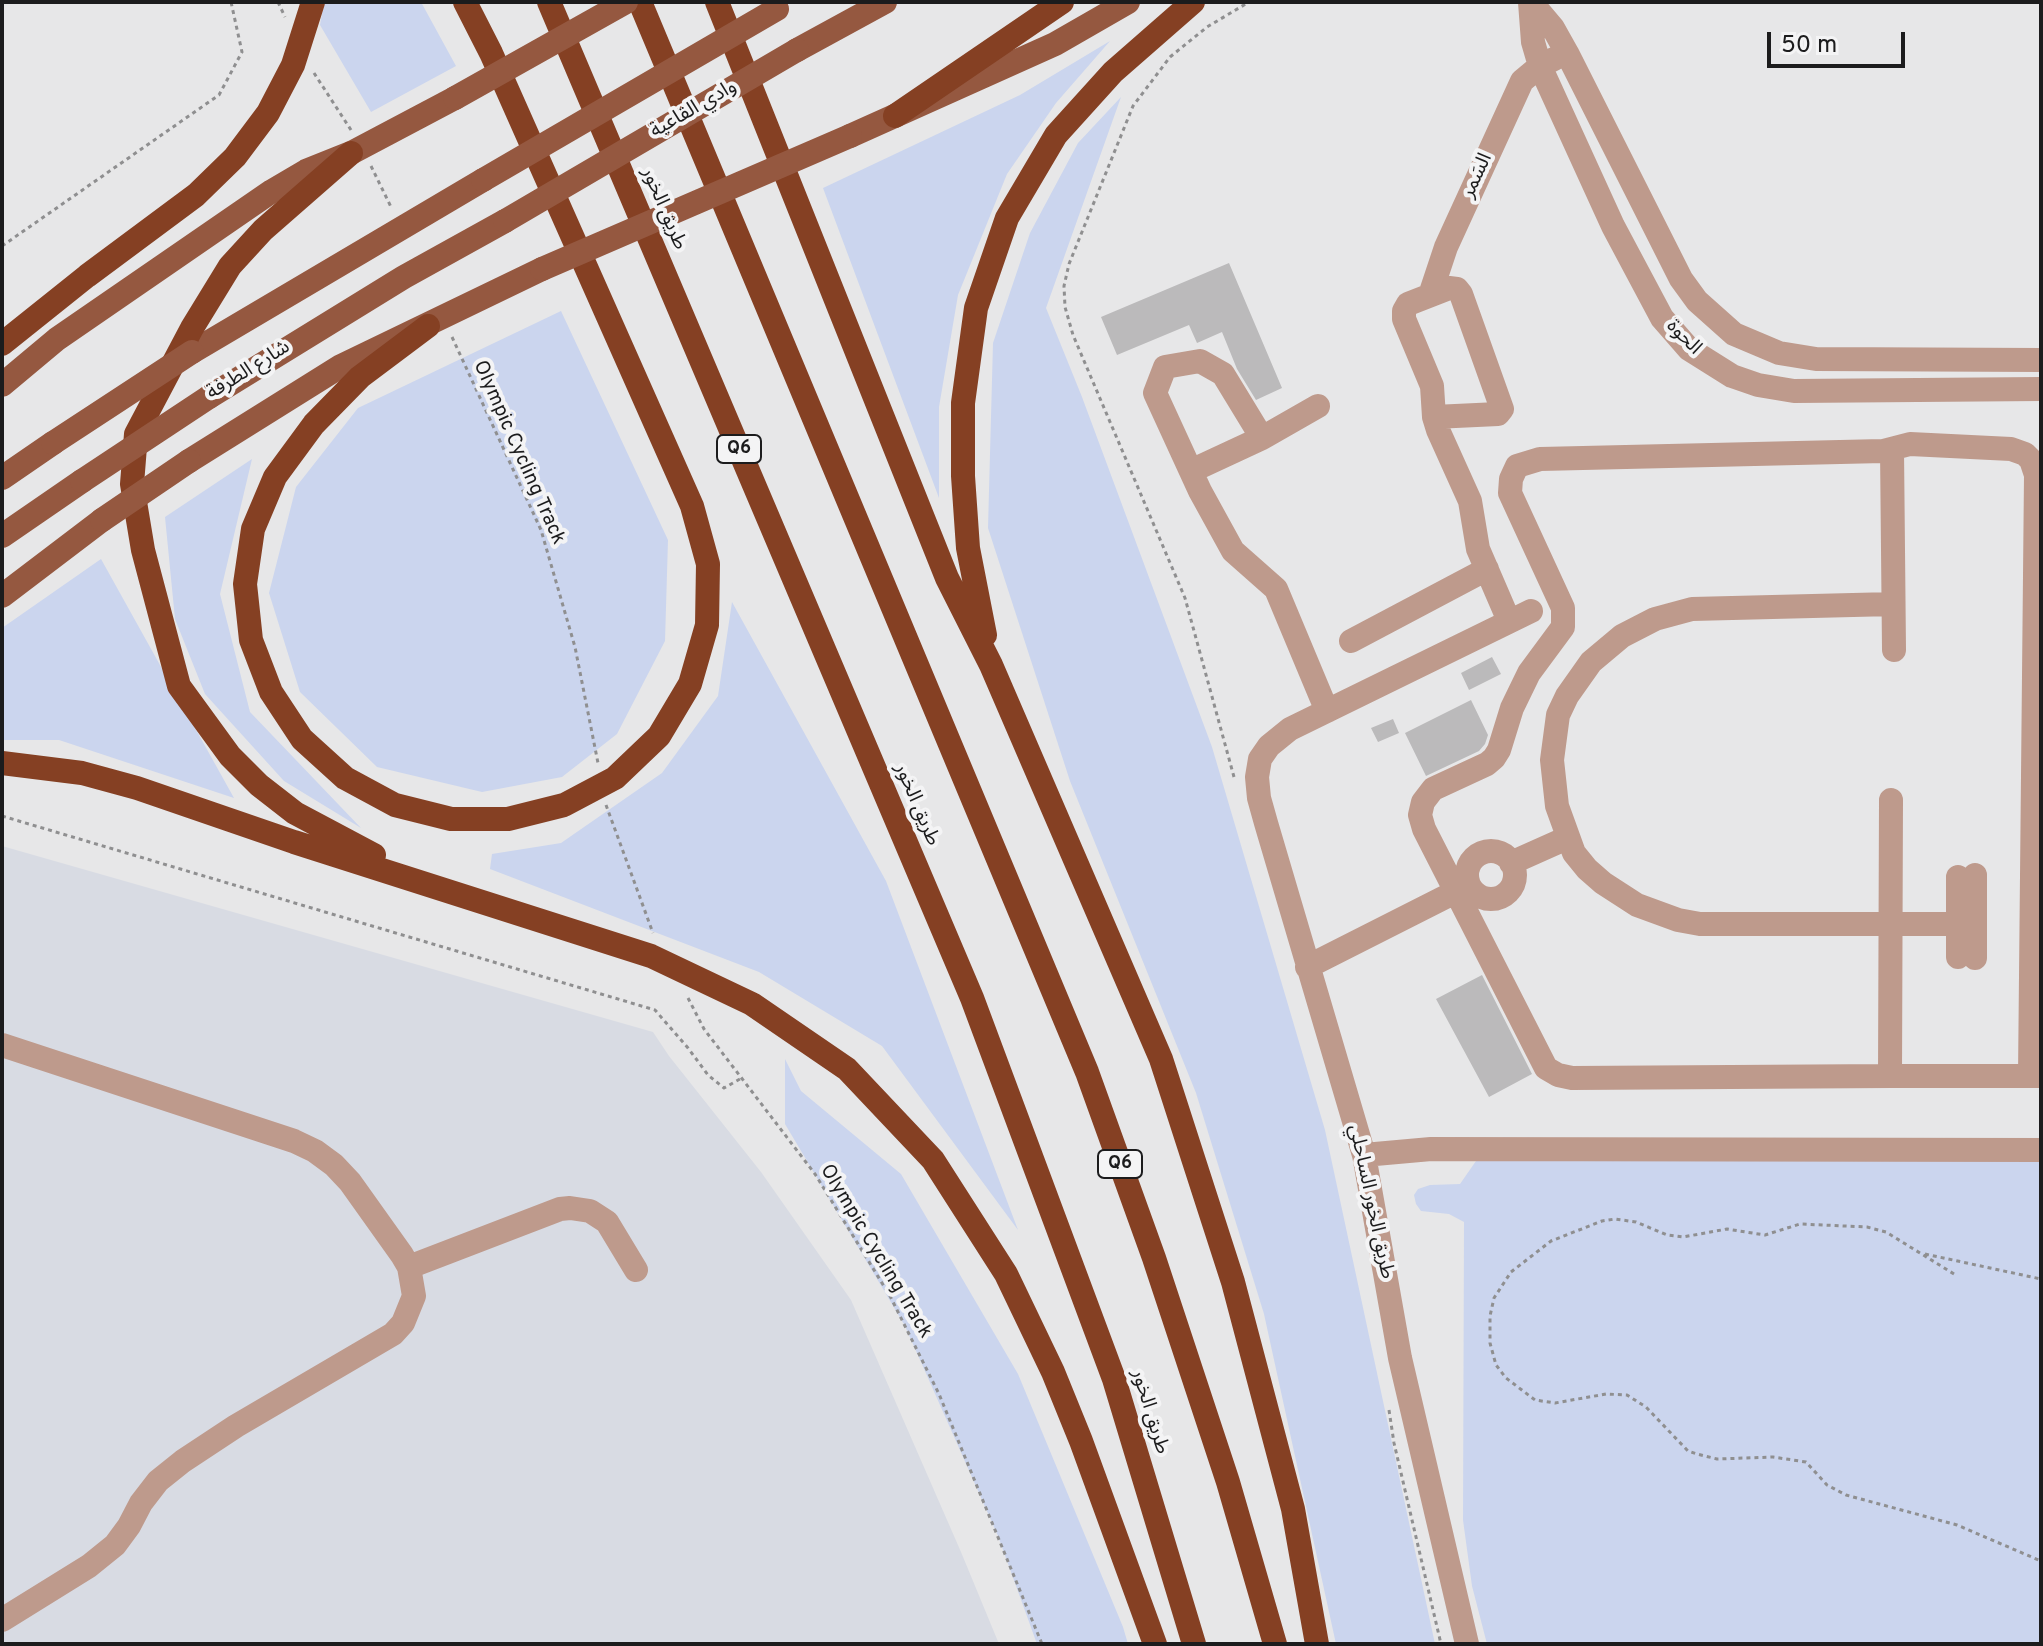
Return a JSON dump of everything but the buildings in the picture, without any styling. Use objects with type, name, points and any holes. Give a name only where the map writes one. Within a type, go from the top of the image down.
[{"type":"highway","points":[[2,344],[196,195],[235,157],[268,113],[293,65],[313,2]]},
{"type":"highway","points":[[438,328],[360,377],[314,424],[275,477],[253,529],[245,584],[251,640],[271,692],[302,739],[345,778],[395,805],[451,819],[508,819],[564,805],[615,778],[659,736],[690,684],[707,625],[708,564],[692,506],[491,53],[465,2]]},
{"type":"highway","name":"طريق الخور","points":[[549,2],[972,998],[1114,1379],[1194,1644]]},
{"type":"highway","name":"Q6","points":[[640,2],[1087,1072],[1154,1258],[1218,1452],[1275,1644]]},
{"type":"highway","points":[[717,2],[947,578],[991,665],[1161,1059],[1233,1282],[1293,1509],[1317,1644]]},
{"type":"highway","points":[[895,116],[1062,2]]},
{"type":"highway","points":[[991,665],[968,548],[963,476],[963,403],[976,308],[1007,218],[1056,135],[1113,72],[1193,2]]},
{"type":"highway","points":[[358,150],[263,230],[230,266],[192,328],[136,434],[132,484],[143,550],[179,686],[214,736],[259,785],[295,813],[358,847],[448,889]]},
{"type":"highway","points":[[2,763],[82,773],[137,788],[294,842],[651,956],[752,1004],[847,1069],[933,1160],[1006,1274],[1053,1372],[1081,1441],[1155,1644]]},
{"type":"main road","points":[[2,385],[57,339],[260,199],[306,171],[358,150],[455,98],[626,2]]},
{"type":"main road","name":"وادي القاعية","points":[[505,221],[885,2]]},
{"type":"main road","points":[[2,596],[102,520],[189,461],[341,366],[438,328],[542,269],[1055,44],[1128,2]]},
{"type":"main road","points":[[2,478],[192,352],[784,6]]},
{"type":"main road","name":"شارع الطرفة","points":[[2,536],[209,397],[404,277],[505,221]]},
{"type":"street","name":"الحوة","points":[[1530,2],[1553,28],[1567,53],[1668,257],[1697,301],[1734,334],[1779,353],[1816,359],[2041,360]]},
{"type":"street","name":"الحوة","points":[[1530,2],[1533,42],[1540,66],[1613,226],[1662,318],[1689,349],[1713,366],[1758,385],[1794,391],[2041,389]]},
{"type":"street","points":[[1540,66],[1567,53]]},
{"type":"street","name":"السَمر","points":[[1430,295],[1446,247],[1522,81],[1540,66]]},
{"type":"street","points":[[1351,641],[1487,569],[1474,534],[1470,501],[1434,417],[1432,386],[1404,319],[1408,304],[1449,288],[1457,289],[1502,403],[1498,414],[1434,417]]},
{"type":"street","points":[[1262,438],[1223,374],[1200,361],[1165,367],[1155,393],[1191,471],[1233,551],[1276,589],[1327,711]]},
{"type":"street","points":[[1191,471],[1262,438],[1318,406]]},
{"type":"street","points":[[1910,444],[2011,449],[2025,454],[2035,467],[2036,1076],[1572,1078],[1558,1075],[1541,1062],[1463,888],[1421,822],[1423,802],[1433,789],[1494,758],[1524,682],[1565,620],[1563,608],[1510,493],[1511,479],[1517,466],[1540,459],[1892,449],[1910,444]]},
{"type":"street","points":[[1892,449],[1894,650]]},
{"type":"street","name":"طريق الخور الساحلي","points":[[1467,1644],[1400,1358],[1364,1155],[1259,798],[1257,777],[1260,759],[1269,746],[1290,729],[1520,616],[1487,569]]},
{"type":"street","points":[[1893,604],[1692,609],[1655,619],[1622,636],[1591,662],[1567,696],[1558,715],[1553,783],[1574,853],[1603,883],[1637,905],[1678,920],[1700,924],[1966,924]]},
{"type":"street","points":[[1890,1076],[1891,800]]},
{"type":"street","points":[[1511,863],[1567,838]]},
{"type":"street","points":[[1307,967],[1463,888],[1469,863],[1482,852],[1499,852],[1511,863],[1515,878],[1507,893],[1483,898],[1463,888]]},
{"type":"street","points":[[1966,876],[1967,958]]},
{"type":"street","points":[[2,1045],[294,1141],[315,1151],[350,1182],[409,1267],[414,1296],[410,1310],[393,1334],[236,1426],[183,1461],[158,1481],[115,1545],[89,1566],[2,1620]]},
{"type":"street","points":[[1364,1155],[1431,1149],[2041,1150]]},
{"type":"street","points":[[409,1267],[560,1209],[570,1208],[590,1211],[607,1222],[636,1270]]},
{"type":"path","points":[[2,246],[219,95],[242,52],[231,2]]},
{"type":"path","points":[[308,62],[395,216]]},
{"type":"path","name":"Olympic Cycling Track","points":[[438,328],[541,530],[575,647],[600,775]]},
{"type":"path","points":[[605,802],[655,937]]},
{"type":"path","points":[[2,816],[655,1010],[708,1075],[724,1088],[740,1079]]},
{"type":"path","name":"Olympic Cycling Track","points":[[688,997],[704,1029],[815,1174],[890,1296],[939,1394],[1042,1644]]},
{"type":"path","points":[[1954,1274],[1886,1232],[1867,1227],[1800,1224],[1765,1235],[1727,1229],[1675,1236],[1636,1222],[1602,1221],[1551,1241],[1511,1272],[1494,1298],[1490,1316],[1492,1356],[1506,1378],[1535,1400],[1555,1403],[1606,1394],[1627,1395],[1646,1407],[1688,1451],[1717,1459],[1773,1457],[1800,1460],[1813,1467],[1827,1485],[1846,1495],[1957,1525],[2041,1561]]},
{"type":"path","points":[[1921,1254],[2041,1279]]},
{"type":"shaded area","points":[[324,2],[421,2],[456,66],[371,112],[320,25]]},
{"type":"shaded area","points":[[1110,41],[1056,103],[1007,174],[958,295],[939,407],[939,498],[823,188],[1020,95]]},
{"type":"shaded area","points":[[1121,97],[1046,308],[1212,747],[1325,1130],[1435,1644],[1336,1644],[1264,1314],[1196,1093],[1070,781],[988,528],[993,343],[1030,233],[1078,143]]},
{"type":"shaded area","points":[[561,311],[668,540],[665,641],[617,734],[562,777],[482,792],[377,767],[300,692],[269,593],[296,487],[358,408]]},
{"type":"shaded area","points":[[252,459],[220,594],[250,712],[361,828],[284,781],[205,694],[175,619],[165,517]]},
{"type":"shaded area","points":[[101,559],[234,798],[59,740],[2,740],[2,628]]},
{"type":"shaded area","points":[[732,602],[886,881],[1018,1230],[882,1046],[759,972],[490,869],[492,854],[561,843],[662,773],[718,696]]},
{"type":"shaded area","points":[[2,846],[653,1032],[761,1172],[851,1300],[999,1644],[2,1644]]},
{"type":"shaded area","points":[[785,1059],[801,1091],[901,1174],[1018,1374],[1128,1644],[1037,1644],[998,1536],[905,1326],[785,1124]]},
{"type":"shaded area","points":[[2041,1156],[2041,1644],[1487,1644],[1472,1586],[1463,1520],[1464,1222],[1449,1214],[1421,1211],[1414,1195],[1418,1189],[1430,1185],[1460,1184],[1476,1161],[1483,1159]]}]
